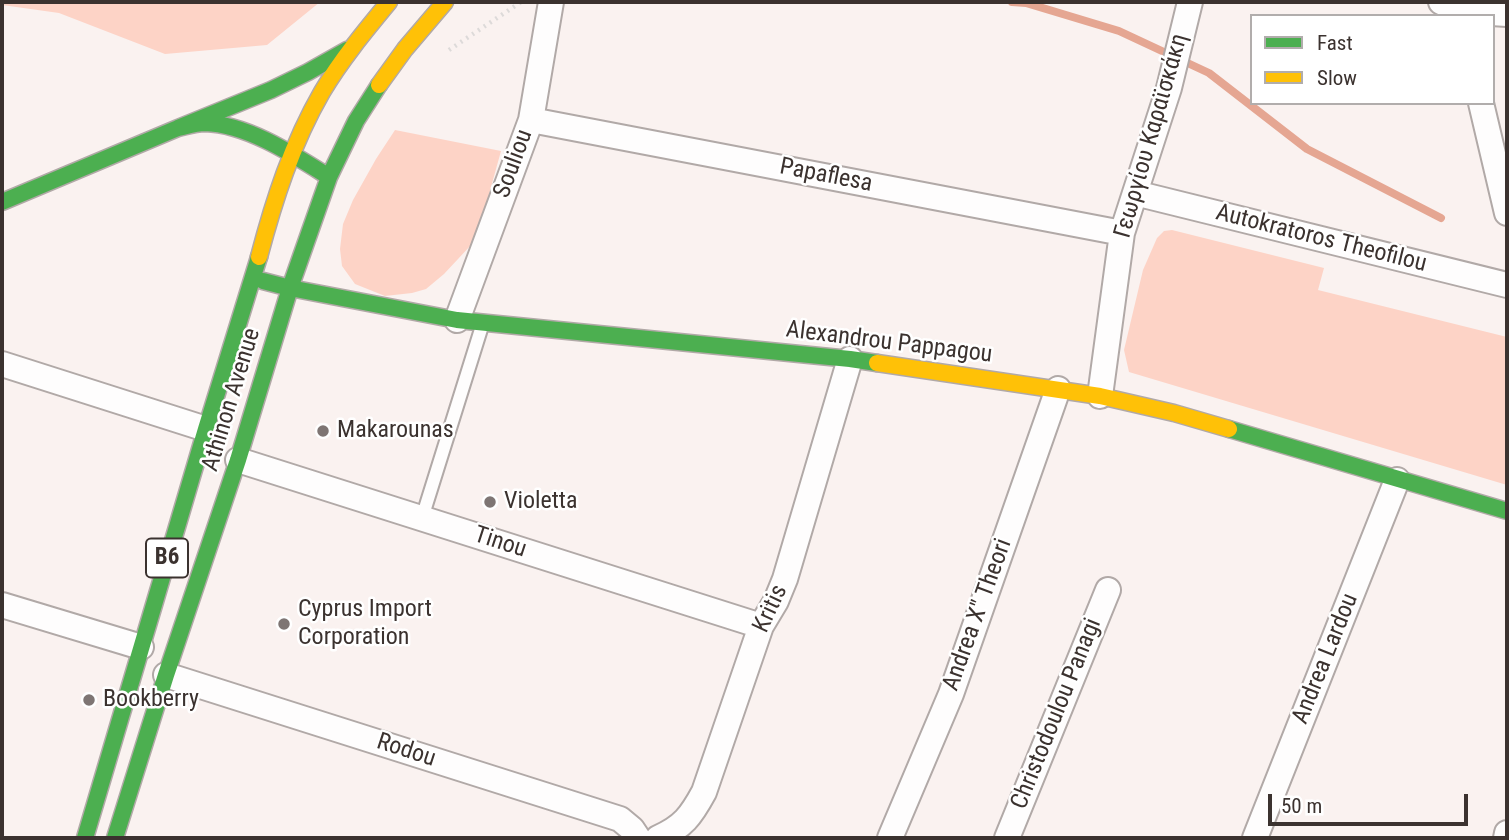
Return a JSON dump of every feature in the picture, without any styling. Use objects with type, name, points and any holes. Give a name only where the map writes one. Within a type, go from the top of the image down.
[{"type":"main road","name":"Athinon Avenue","points":[[85,838],[270,216],[291,155],[322,92],[352,47],[389,2]]},
{"type":"main road","name":"Athinon Avenue","points":[[115,838],[166,675],[239,460],[290,288],[328,177],[356,121],[379,85],[445,2]]},
{"type":"main road","points":[[2,202],[271,90],[352,47]]},
{"type":"main road","points":[[178,128],[205,123],[231,126],[291,155],[328,177]]},
{"type":"main road","name":"Alexandrou Pappagou","points":[[253,279],[457,320],[850,359],[1058,389],[1174,413],[1507,511]]},
{"type":"street","name":"Souliou","points":[[457,320],[531,120],[551,2]]},
{"type":"street","name":"Γεωργίου Καραϊσκάκη","points":[[1100,397],[1122,233],[1169,88],[1190,2]]},
{"type":"street","points":[[1453,10],[1507,14]]},
{"type":"street","points":[[1481,105],[1507,213]]},
{"type":"street","name":"Papaflesa","points":[[531,120],[1122,233]]},
{"type":"street","name":"Autokratoros Theofilou","points":[[1135,193],[1507,285]]},
{"type":"street","name":"Kritis","points":[[658,838],[681,826],[692,814],[704,792],[761,626],[785,579],[850,359]]},
{"type":"street","points":[[2,364],[206,429]]},
{"type":"street","name":"Andrea X\" Theori","points":[[890,838],[951,694],[1058,389]]},
{"type":"street","name":"Tinou","points":[[239,460],[761,626]]},
{"type":"street","name":"Andrea Lardou","points":[[1255,838],[1397,480]]},
{"type":"street","name":"Christodoulou Panagi","points":[[1007,838],[1108,590]]},
{"type":"street","points":[[2,605],[141,647]]},
{"type":"street","name":"Rodou","points":[[166,675],[620,819],[638,838]]},
{"type":"street","points":[[1506,838],[1507,833]]},
{"type":"lane","points":[[422,518],[483,322]]},
{"type":"shaded area","points":[[2,2],[320,2],[267,45],[165,54],[59,13],[2,5]]},
{"type":"shaded area","points":[[395,130],[501,151],[483,216],[472,244],[426,289],[385,296],[355,284],[342,266],[340,249],[343,224],[353,200]]},
{"type":"shaded area","points":[[1172,230],[1324,268],[1318,290],[1507,337],[1507,485],[1129,372],[1124,350],[1143,270],[1157,238],[1164,231]]},
{"type":"waterway","points":[[1012,2],[1026,3],[1119,31],[1209,73],[1250,105]]},
{"type":"waterway","points":[[1250,105],[1307,149],[1441,218]]},
{"type":"traffic: fast","points":[[178,128],[271,90],[347,50]]},
{"type":"traffic: fast","points":[[115,838],[238,460],[290,288],[329,177],[356,121],[379,85]]},
{"type":"traffic: fast","points":[[2,202],[178,128],[202,123],[221,125],[253,135],[329,177]]},
{"type":"traffic: fast","points":[[85,838],[259,257]]},
{"type":"traffic: fast","points":[[263,281],[457,320],[877,363]]},
{"type":"traffic: fast","points":[[1229,429],[1507,511]]},
{"type":"traffic: slow","points":[[259,257],[285,173],[311,112],[337,69],[389,2]]},
{"type":"traffic: slow","points":[[379,85],[445,2]]},
{"type":"traffic: slow","points":[[877,363],[1100,396],[1229,429]]},
{"type":"place","name":"Makarounas","points":[[323,431]]},
{"type":"place","name":"Violetta","points":[[490,502]]},
{"type":"place","name":"Cyprus Import Corporation","points":[[284,624]]},
{"type":"place","name":"Bookberry","points":[[89,700]]}]
